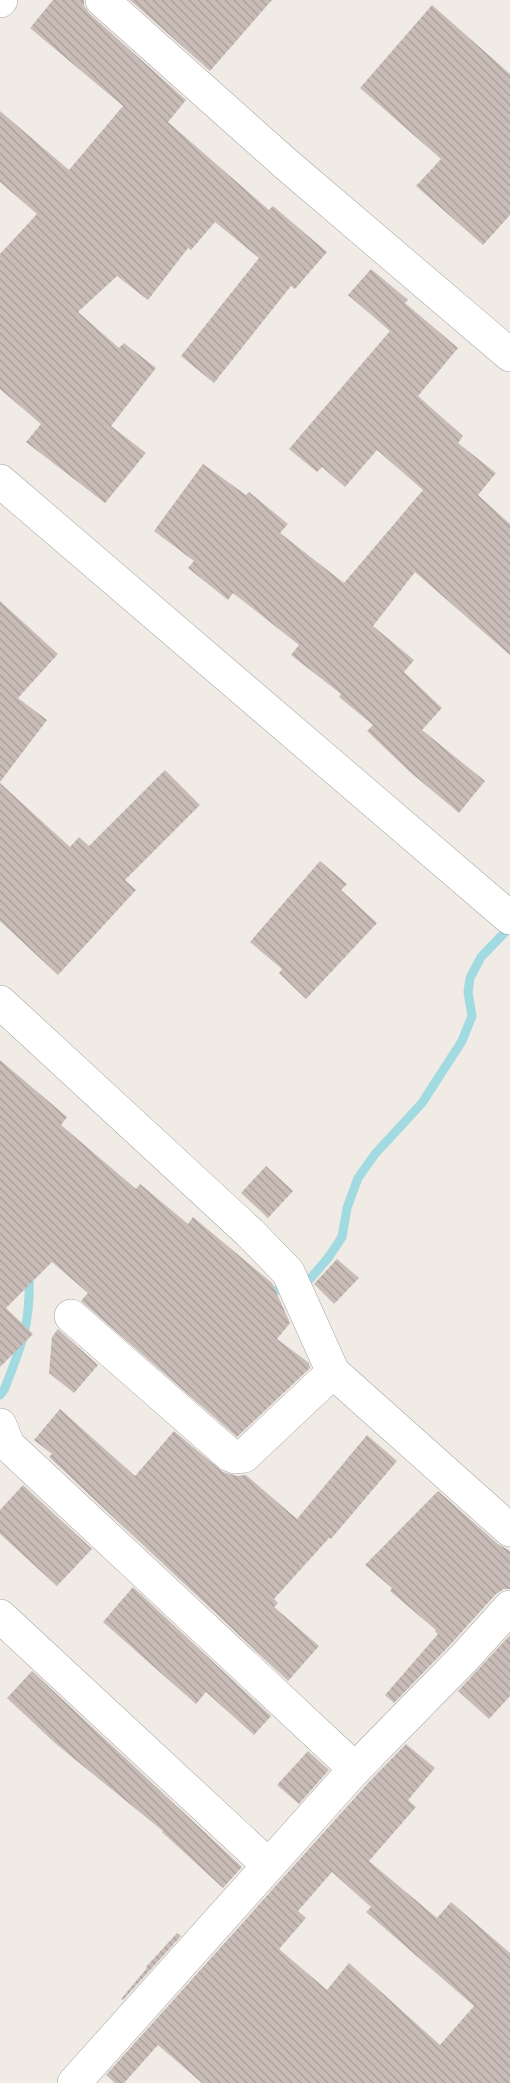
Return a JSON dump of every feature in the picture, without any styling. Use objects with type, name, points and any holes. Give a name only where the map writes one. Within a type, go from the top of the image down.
[{"type":"street","points":[[102,0],[286,164],[510,355]]},
{"type":"street","points":[[0,481],[509,917]]},
{"type":"street","points":[[0,1002],[250,1233],[288,1272],[327,1358],[510,1530]]},
{"type":"street","points":[[71,1316],[235,1457],[244,1456],[327,1358]]},
{"type":"street","points":[[4,1435],[355,1769]]},
{"type":"street","points":[[74,2083],[355,1769],[464,1658],[510,1607]]},
{"type":"street","points":[[0,1616],[268,1865]]},
{"type":"building","points":[[53,0],[84,0],[84,6],[90,14],[186,100],[168,122],[269,210],[273,206],[327,252],[295,289],[291,286],[214,383],[181,356],[259,258],[215,222],[191,250],[188,248],[148,300],[117,276],[78,312],[119,348],[124,343],[156,368],[111,426],[146,453],[105,503],[26,442],[41,424],[0,389],[0,254],[37,214],[0,182],[0,111],[69,170],[123,106],[30,28]]},
{"type":"building","points":[[130,0],[272,0],[210,71]]},
{"type":"building","points":[[432,5],[510,74],[510,215],[483,245],[416,186],[441,159],[360,88]]},
{"type":"building","points":[[371,269],[408,300],[405,303],[458,348],[418,396],[463,436],[458,443],[496,473],[478,495],[510,524],[510,655],[415,572],[373,626],[414,660],[404,672],[442,708],[422,730],[485,781],[459,813],[410,772],[367,731],[373,725],[339,697],[341,694],[291,655],[299,645],[233,593],[228,600],[188,568],[194,561],[154,531],[203,464],[246,495],[249,492],[288,524],[280,533],[344,583],[423,490],[377,450],[345,487],[322,467],[317,472],[289,449],[390,331],[348,295]]},
{"type":"building","points":[[0,601],[58,654],[18,698],[47,720],[0,782]]},
{"type":"building","points":[[165,770],[200,805],[125,880],[136,890],[58,975],[0,921],[0,783],[70,847],[79,837],[89,846]]},
{"type":"building","points":[[320,861],[347,884],[341,890],[377,923],[306,999],[279,973],[282,969],[250,942]]},
{"type":"building","points":[[0,1060],[67,1117],[61,1125],[136,1189],[140,1184],[188,1224],[193,1217],[272,1283],[290,1323],[277,1339],[309,1363],[310,1368],[237,1437],[81,1301],[88,1293],[52,1262],[6,1308],[33,1334],[0,1367]]},
{"type":"building","points":[[266,1166],[293,1191],[268,1218],[241,1193]]},
{"type":"building","points":[[337,1259],[359,1278],[334,1304],[314,1284]]},
{"type":"building","points":[[58,1329],[98,1365],[74,1393],[49,1373],[52,1337]]},
{"type":"building","points":[[60,1409],[135,1476],[174,1431],[223,1472],[237,1476],[246,1475],[297,1519],[367,1435],[397,1461],[331,1539],[329,1538],[274,1599],[278,1603],[274,1607],[319,1646],[288,1681],[49,1457],[52,1454],[34,1440]]},
{"type":"building","points":[[23,1485],[92,1549],[57,1586],[0,1534],[0,1510]]},
{"type":"building","points":[[438,1491],[498,1544],[510,1551],[510,1589],[504,1589],[496,1594],[394,1703],[385,1695],[438,1634],[390,1591],[392,1588],[365,1565]]},
{"type":"building","points":[[133,1587],[271,1716],[254,1735],[206,1692],[196,1704],[103,1622]]},
{"type":"building","points":[[510,1635],[510,1696],[489,1719],[458,1691]]},
{"type":"building","points":[[32,1671],[242,1867],[223,1888],[163,1831],[56,1744],[7,1698]]},
{"type":"building","points":[[406,1744],[435,1768],[408,1800],[416,1807],[369,1861],[437,1918],[451,1902],[510,1953],[510,2083],[202,2083],[158,2045],[124,2083],[115,2083],[106,2075],[369,1782]],"holes":[[[332,1872],[371,1907],[366,1912],[474,2006],[440,2045],[349,1963],[327,1990],[279,1949],[306,1918],[298,1911]]]},
{"type":"building","points":[[308,1751],[329,1770],[299,1804],[277,1785]]},
{"type":"building","points":[[177,1933],[181,1936],[123,2000],[121,1999],[146,1967]]},
{"type":"waterway","points":[[264,1290],[281,1290],[309,1280],[328,1258],[342,1237],[347,1208],[358,1178],[375,1154],[422,1103],[462,1041],[472,1016],[468,992],[470,978],[481,957],[510,927]]},
{"type":"waterway","points":[[0,1395],[4,1390],[24,1333],[27,1320],[29,1274]]}]
